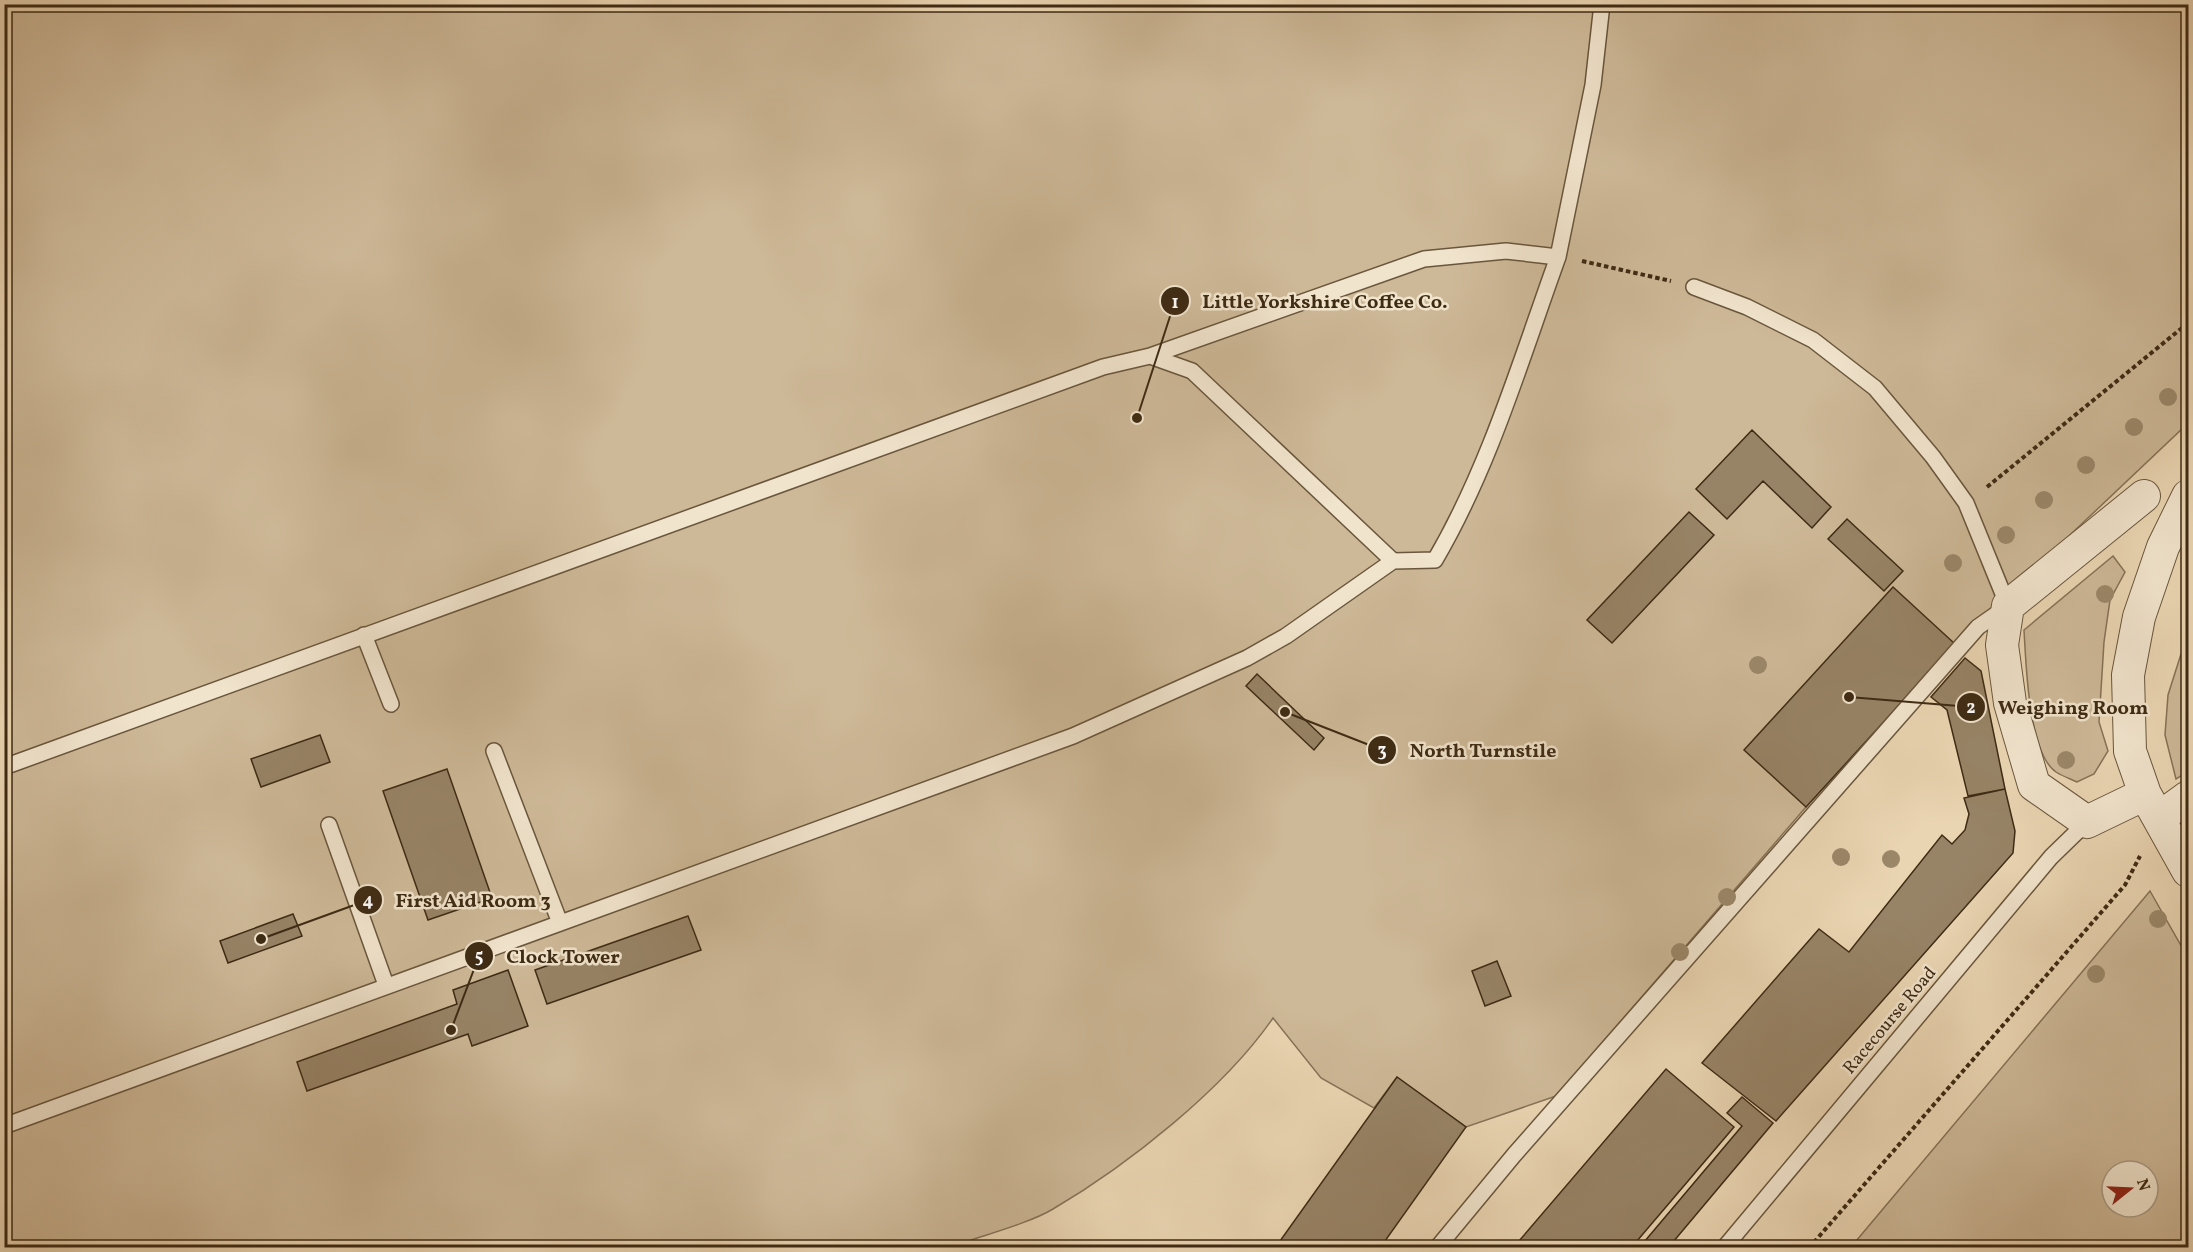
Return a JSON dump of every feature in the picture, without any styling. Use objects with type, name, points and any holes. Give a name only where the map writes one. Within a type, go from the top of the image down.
[{"type":"street","points":[[2144,496],[2008,606],[2002,645],[2010,703],[2034,785],[2087,822],[2188,797]]},
{"type":"street","points":[[2188,496],[2163,547],[2139,617],[2128,675],[2130,751],[2152,806],[2188,871]]},
{"type":"lane","points":[[4,1126],[1073,736],[1247,658],[1286,636],[1393,561],[1435,560],[1459,519],[1505,405],[1558,257],[1593,85],[1602,4]]},
{"type":"lane","points":[[4,767],[1103,367],[1150,356],[1424,259],[1506,251],[1558,257]]},
{"type":"lane","points":[[1437,1248],[1514,1155],[1972,634],[2008,606],[1966,503],[1933,457],[1866,381],[1813,340],[1747,307],[1694,287]]},
{"type":"lane","points":[[1150,356],[1192,371],[1393,561]]},
{"type":"lane","points":[[364,635],[391,704]]},
{"type":"lane","points":[[494,751],[560,923]]},
{"type":"lane","name":"Racecourse Road","points":[[1724,1248],[2051,857],[2087,822]]},
{"type":"lane","points":[[328,825],[386,985]]},
{"type":"path","points":[[1558,257],[1592,262],[1694,287]]},
{"type":"path","points":[[1966,503],[2056,433],[2188,322]]},
{"type":"path","points":[[1809,1248],[2125,885],[2152,806]]},
{"type":"shaded area","points":[[5,5],[2188,5],[2188,414],[2185,426],[1955,644],[1806,807],[1556,1096],[1466,1127],[1397,1077],[1374,1108],[1321,1078],[1273,1018],[1253,1045],[1202,1098],[1173,1124],[1112,1171],[1043,1214],[951,1247],[5,1248]]},
{"type":"shaded area","points":[[2113,556],[2125,572],[2110,600],[2104,642],[2099,722],[2108,751],[2094,774],[2077,782],[2056,772],[2047,762],[2039,746],[2030,706],[2024,630]]},
{"type":"shaded area","points":[[2188,632],[2188,771],[2176,779],[2165,735],[2168,695]]},
{"type":"shaded area","points":[[2150,891],[2188,958],[2188,1247],[1851,1247]]},
{"type":"building","points":[[1752,430],[1831,507],[1812,528],[1763,481],[1727,519],[1696,489]]},
{"type":"building","points":[[1689,512],[1714,535],[1612,643],[1587,620]]},
{"type":"building","points":[[1847,519],[1903,571],[1884,591],[1828,539]]},
{"type":"building","points":[[1893,587],[1955,644],[1806,807],[1744,750]]},
{"type":"building","points":[[1965,658],[1981,671],[2005,789],[1968,796],[1947,710],[1931,697]]},
{"type":"building","points":[[1257,674],[1324,738],[1314,750],[1246,686]]},
{"type":"building","points":[[320,735],[330,762],[261,787],[251,759]]},
{"type":"building","points":[[447,769],[492,898],[428,920],[383,791]]},
{"type":"building","points":[[2005,789],[2015,831],[2013,853],[1776,1121],[1702,1063],[1819,929],[1849,952],[1942,835],[1952,844],[1965,830],[1969,814],[1964,798]]},
{"type":"building","points":[[293,914],[302,936],[228,963],[220,941]]},
{"type":"building","points":[[688,916],[701,950],[547,1004],[535,970]]},
{"type":"building","points":[[1497,961],[1511,996],[1485,1006],[1472,971]]},
{"type":"building","points":[[508,970],[528,1026],[472,1046],[468,1034],[307,1091],[297,1062],[457,1004],[453,990]]},
{"type":"building","points":[[1666,1069],[1734,1127],[1631,1248],[1513,1248]]},
{"type":"building","points":[[1397,1077],[1466,1127],[1380,1248],[1275,1248]]},
{"type":"building","points":[[1742,1097],[1773,1123],[1668,1248],[1639,1248],[1742,1126],[1727,1113]]},
{"type":"place","name":"Little Yorkshire Coffee Co.","points":[[1137,418]]},
{"type":"place","name":"Weighing Room","points":[[1849,697]]},
{"type":"place","name":"North Turnstile","points":[[1285,712]]},
{"type":"place","name":"First Aid Room 3","points":[[261,939]]},
{"type":"place","name":"Clock Tower","points":[[451,1030]]}]
